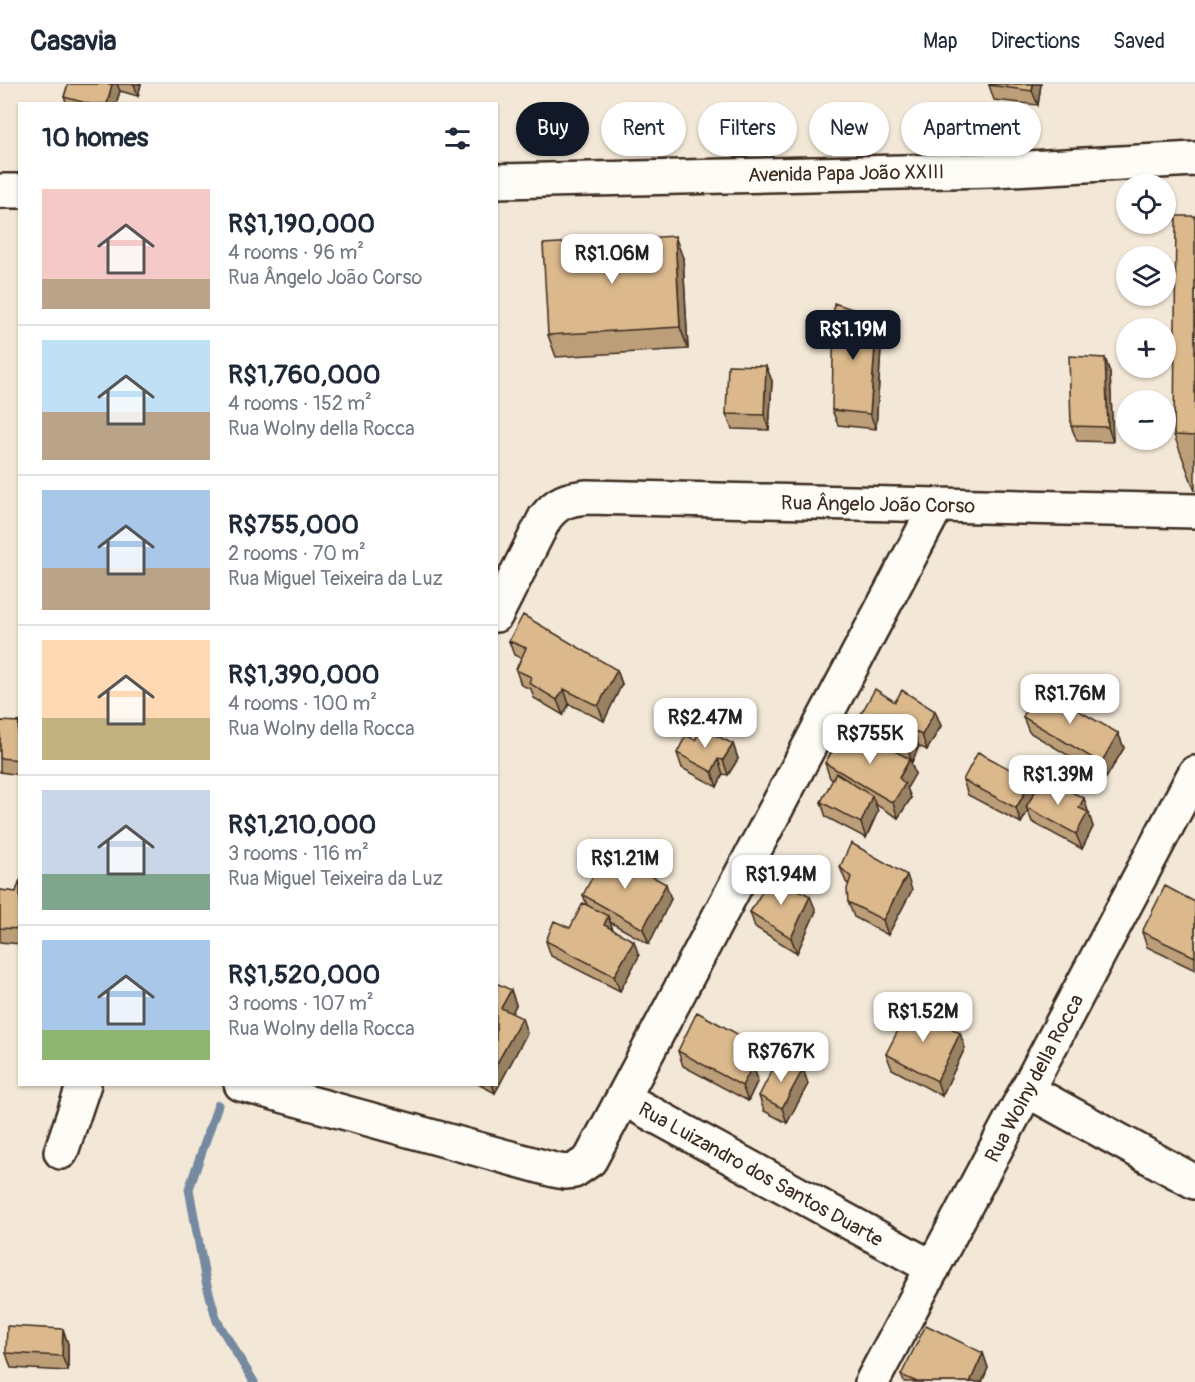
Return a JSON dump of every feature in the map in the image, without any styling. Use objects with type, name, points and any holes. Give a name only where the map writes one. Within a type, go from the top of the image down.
[{"type":"street","name":"Avenida Papa João XXIII","points":[[498,180],[993,170],[1195,159]]},
{"type":"street","points":[[0,191],[18,190]]},
{"type":"street","name":"Rua Ângelo João Corso","points":[[498,611],[552,508],[574,498],[1195,511]]},
{"type":"street","points":[[623,1098],[937,505]]},
{"type":"street","name":"Rua Wolny della Rocca","points":[[872,1382],[1195,773]]},
{"type":"street","points":[[61,1152],[83,1086]]},
{"type":"street","name":"Rua Luizandro dos Santos Duarte","points":[[253,1086],[565,1172],[574,1171],[590,1160],[623,1098],[933,1268]]},
{"type":"street","points":[[1027,1090],[1195,1182]]},
{"type":"building","points":[[68,84],[112,84],[108,102],[83,102],[64,97]]},
{"type":"building","points":[[989,84],[1033,84],[1032,91]]},
{"type":"building","points":[[1176,216],[1195,216],[1195,436],[1176,435]]},
{"type":"building","points":[[675,236],[680,327],[548,335],[543,244]]},
{"type":"building","points":[[834,303],[858,311],[871,321],[876,333],[870,414],[832,410]]},
{"type":"building","points":[[1069,356],[1105,358],[1108,427],[1071,426]]},
{"type":"building","points":[[728,365],[766,366],[764,415],[726,414]]},
{"type":"building","points":[[523,615],[617,670],[598,706],[564,689],[557,700],[529,683],[531,677],[516,670],[526,648],[509,641]]},
{"type":"building","points":[[1037,687],[1118,733],[1101,763],[1023,717]]},
{"type":"building","points":[[875,689],[895,702],[902,690],[935,711],[922,735],[914,731],[907,747],[857,721]]},
{"type":"building","points":[[0,721],[18,722],[18,760],[0,758]]},
{"type":"building","points":[[702,728],[733,744],[723,760],[718,759],[712,772],[677,753],[686,735],[695,740]]},
{"type":"building","points":[[855,730],[910,759],[899,778],[905,784],[893,803],[825,763],[838,741],[846,748]]},
{"type":"building","points":[[978,752],[1032,781],[1016,808],[963,780]]},
{"type":"building","points":[[836,773],[872,796],[861,823],[821,802]]},
{"type":"building","points":[[1043,778],[1084,798],[1079,808],[1088,812],[1076,834],[1026,807]]},
{"type":"building","points":[[851,843],[907,875],[883,920],[848,902],[847,889],[851,877],[840,867]]},
{"type":"building","points":[[606,851],[666,884],[643,929],[583,895]]},
{"type":"building","points":[[772,875],[810,896],[791,938],[750,912]]},
{"type":"building","points":[[18,886],[18,929],[0,928],[0,890],[16,892]]},
{"type":"building","points":[[1165,886],[1195,902],[1195,957],[1142,932]]},
{"type":"building","points":[[583,903],[608,916],[604,925],[634,941],[614,976],[546,941],[554,921],[570,928]]},
{"type":"building","points":[[498,984],[511,990],[501,1008],[522,1018],[498,1061]]},
{"type":"building","points":[[911,1005],[960,1033],[937,1081],[886,1054]]},
{"type":"building","points":[[697,1012],[752,1042],[740,1060],[753,1065],[742,1086],[678,1051]]},
{"type":"building","points":[[778,1059],[803,1069],[782,1108],[759,1096]]},
{"type":"building","points":[[926,1325],[983,1353],[970,1382],[917,1382],[901,1375]]},
{"type":"building","points":[[7,1326],[63,1329],[62,1356],[6,1353]]},
{"type":"waterway","points":[[218,1105],[189,1189],[206,1282],[217,1321],[254,1382]]}]
